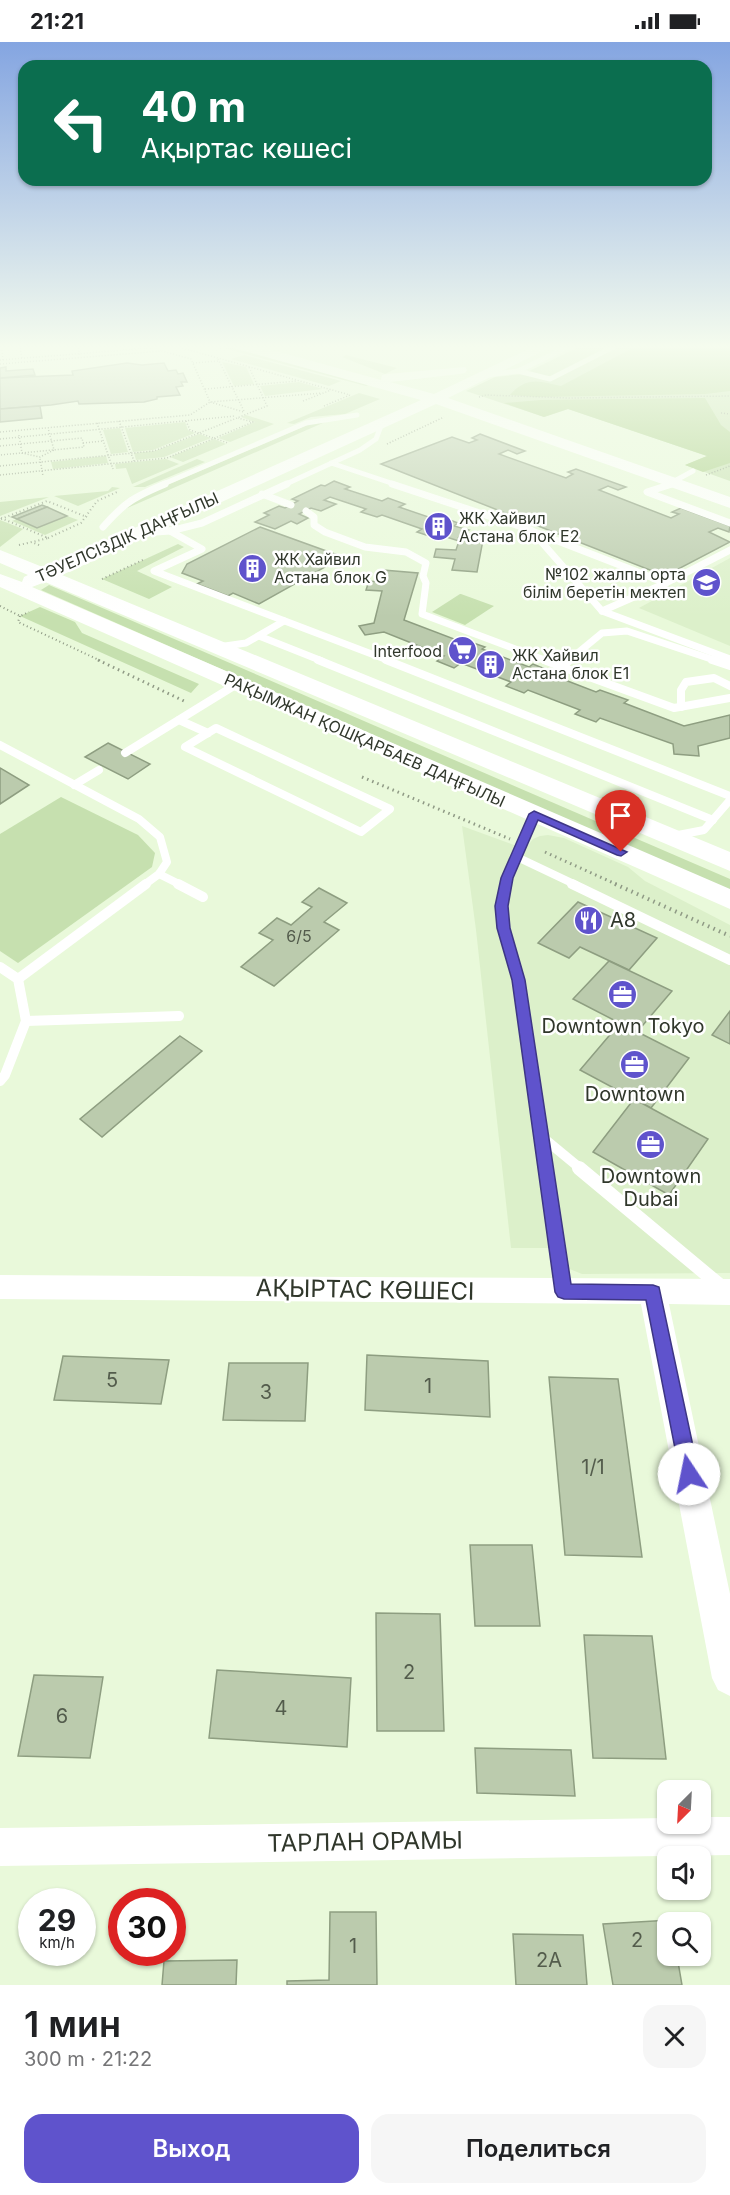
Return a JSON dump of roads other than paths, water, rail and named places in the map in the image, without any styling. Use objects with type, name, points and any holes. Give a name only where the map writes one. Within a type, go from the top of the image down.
[{"type":"main road","name":"ТӘУЕЛСІЗДІК ДАҢҒЫЛЫ","points":[[102,525],[309,436]]},
{"type":"main road","name":"ТӘУЕЛСІЗДІК ДАҢҒЫЛЫ","points":[[6,576],[38,557],[132,534],[332,436]]},
{"type":"main road","points":[[555,436],[730,497]]},
{"type":"main road","points":[[681,478],[730,503]]},
{"type":"main road","name":"РАҚЫМЖАН ҚОШҚАРБАЕВ ДАҢҒЫЛЫ","points":[[38,557],[216,647],[730,862]]},
{"type":"main road","name":"РАҚЫМЖАН ҚОШҚАРБАЕВ ДАҢҒЫЛЫ","points":[[6,576],[237,684],[730,900]]},
{"type":"street","name":"АҚЫРТАС КӨШЕСІ","points":[[0,1287],[729,1292]]},
{"type":"street","points":[[653,1293],[730,1678]]},
{"type":"street","name":"ТАРЛАН ОРАМЫ","points":[[0,1847],[730,1836]]},
{"type":"lane","points":[[132,534],[170,531],[202,523],[370,445],[376,436]]},
{"type":"lane","points":[[331,463],[531,530],[666,583]]},
{"type":"lane","points":[[681,478],[647,492],[730,523]]},
{"type":"lane","points":[[262,494],[291,505]]},
{"type":"lane","points":[[306,511],[314,517],[314,525],[325,532],[365,547],[406,552],[426,562],[423,576],[426,583],[422,614],[674,708],[730,698]]},
{"type":"lane","points":[[531,530],[602,611],[730,659]]},
{"type":"lane","points":[[170,531],[202,549],[154,571],[730,798],[704,830],[671,837]]},
{"type":"lane","points":[[602,611],[666,583],[730,550]]},
{"type":"lane","points":[[216,647],[246,643],[284,621]]},
{"type":"lane","points":[[562,667],[602,633],[627,631],[730,666]]},
{"type":"lane","points":[[259,636],[713,820]]},
{"type":"lane","points":[[681,707],[681,690],[686,682],[708,677],[726,681],[730,686]]},
{"type":"lane","points":[[125,753],[237,684]]},
{"type":"lane","points":[[179,720],[208,733]]},
{"type":"lane","points":[[216,728],[390,809],[361,832],[185,747],[208,733],[216,728]]},
{"type":"lane","points":[[0,746],[139,819],[160,837],[167,862],[159,874],[18,979]]},
{"type":"lane","points":[[74,785],[99,770]]},
{"type":"lane","points":[[534,814],[507,878],[503,896],[503,928],[519,980],[564,1292]]},
{"type":"lane","points":[[517,857],[730,960]]},
{"type":"lane","points":[[159,874],[203,897]]},
{"type":"lane","points":[[0,966],[18,979],[26,1021],[5,1076],[0,1081]]},
{"type":"lane","points":[[26,1021],[179,1016]]},
{"type":"lane","points":[[541,1136],[729,1292]]},
{"type":"place","name":"ЖК Хайвил Астана блок E2","points":[[438,527]]},
{"type":"place","name":"ЖК Хайвил Астана блок G","points":[[253,568]]},
{"type":"place","name":"№102 жалпы орта білім беретін мектеп","points":[[707,583]]},
{"type":"place","name":"Interfood","points":[[463,651]]},
{"type":"place","name":"ЖК Хайвил Астана блок E1","points":[[491,664]]},
{"type":"place","name":"А8","points":[[589,920]]},
{"type":"place","name":"Downtown Tokyo","points":[[623,995]]},
{"type":"place","name":"Downtown","points":[[635,1064]]},
{"type":"place","name":"Downtown Dubai","points":[[651,1145]]}]
